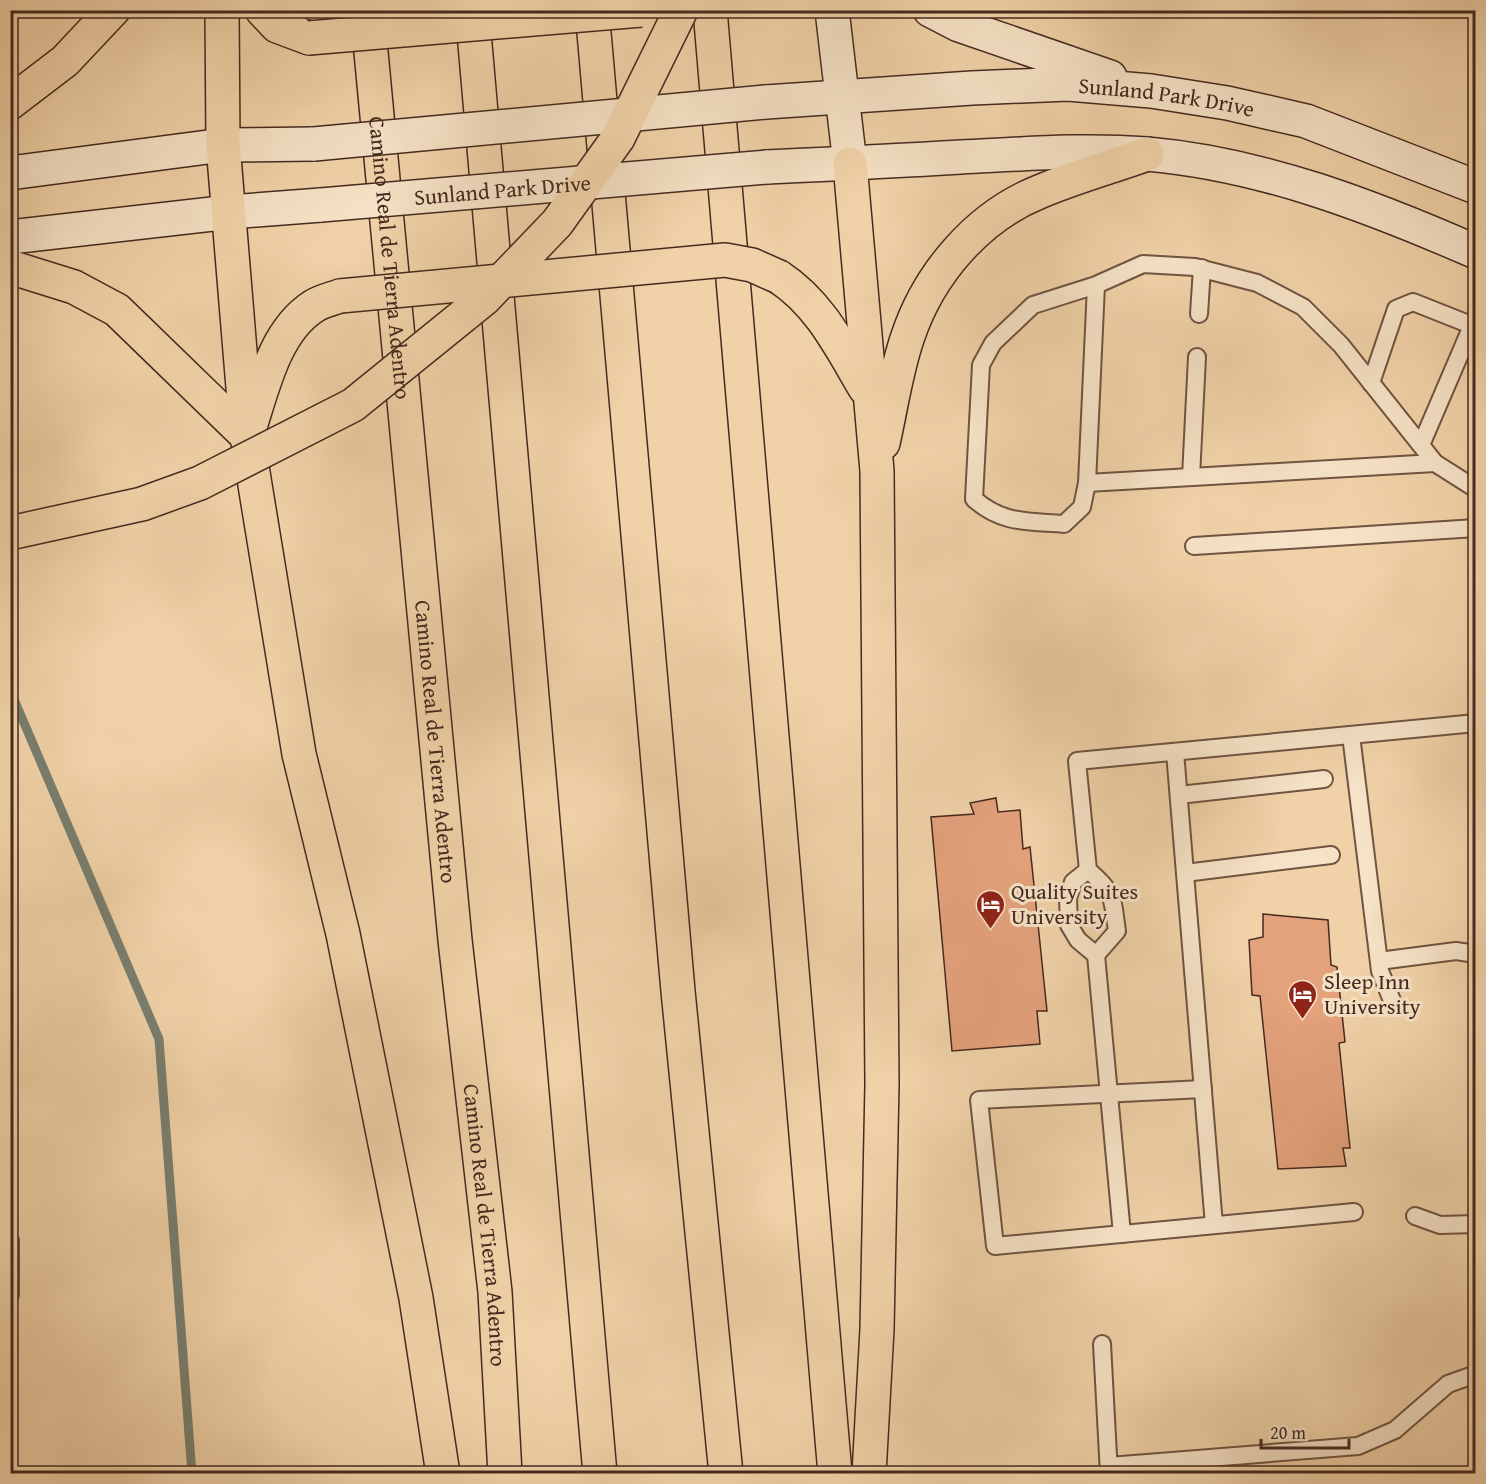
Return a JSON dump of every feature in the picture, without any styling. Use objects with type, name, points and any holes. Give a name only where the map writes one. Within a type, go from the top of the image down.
[{"type":"highway","points":[[10,103],[65,61],[113,10]]},
{"type":"highway","points":[[222,10],[224,145],[247,436],[299,754],[343,934],[411,1274],[443,1473]]},
{"type":"highway","points":[[262,10],[277,26],[309,38],[641,10]]},
{"type":"highway","name":"Camino Real de Tierra Adentro","points":[[367,10],[454,928],[495,1292],[505,1473]]},
{"type":"highway","points":[[472,10],[600,1473]]},
{"type":"highway","points":[[592,10],[678,991],[726,1473]]},
{"type":"highway","points":[[10,532],[142,504],[190,487],[352,405],[484,299],[557,223],[618,138],[681,10]]},
{"type":"highway","points":[[710,10],[835,1473]]},
{"type":"highway","points":[[877,471],[907,337],[929,287],[957,251],[992,220],[1037,193],[1147,154]]},
{"type":"highway","points":[[850,164],[877,471],[882,1084],[877,1329],[869,1473]]},
{"type":"highway","points":[[247,436],[275,355],[293,325],[315,305],[340,296],[725,260],[752,265],[779,277],[798,290],[821,313],[869,395]]},
{"type":"highway","points":[[10,267],[74,288],[117,310],[247,436]]},
{"type":"main road","points":[[832,10],[850,164]]},
{"type":"main road","points":[[930,10],[959,25],[1151,92]]},
{"type":"main road","name":"Sunland Park Drive","points":[[10,173],[224,145],[314,144],[766,102],[1068,84],[1151,92],[1227,103],[1306,121],[1476,187]]},
{"type":"main road","name":"Sunland Park Drive","points":[[10,237],[230,212],[766,167],[1041,153],[1147,154],[1259,173],[1323,191],[1403,220],[1476,252]]},
{"type":"lane","points":[[1096,285],[1087,483],[1082,507],[1064,524],[1011,520],[989,513],[974,499],[981,365],[993,343],[1033,305],[1096,285],[1143,264],[1202,268],[1257,283],[1303,307],[1341,345],[1435,463],[1476,489]]},
{"type":"lane","points":[[1199,314],[1202,268]]},
{"type":"lane","points":[[1371,383],[1396,309],[1413,302],[1474,326],[1421,445]]},
{"type":"lane","points":[[1191,477],[1197,357]]},
{"type":"lane","points":[[1087,483],[1435,463]]},
{"type":"lane","points":[[1194,546],[1476,528]]},
{"type":"lane","points":[[1096,955],[1117,931],[1112,895],[1107,887],[1088,870],[1077,761],[1476,723]]},
{"type":"lane","points":[[1351,735],[1378,961],[1393,1003]]},
{"type":"lane","points":[[1175,752],[1214,1225]]},
{"type":"lane","points":[[1179,795],[1324,779]]},
{"type":"lane","points":[[1185,873],[1331,855]]},
{"type":"lane","points":[[1088,870],[1073,882],[1068,898],[1069,925],[1078,940],[1096,955],[1122,1234]]},
{"type":"lane","points":[[1378,961],[1456,951],[1475,957]]},
{"type":"lane","points":[[1203,1089],[979,1100],[995,1246],[1354,1212]]},
{"type":"lane","points":[[1415,1216],[1440,1225],[1476,1224]]},
{"type":"lane","points":[[10,1240],[10,1295]]},
{"type":"lane","points":[[1102,1344],[1109,1470],[1358,1446],[1395,1430],[1448,1384],[1476,1374]]},
{"type":"building","name":"Quality Suites University","points":[[996,798],[998,812],[1020,810],[1023,849],[1030,847],[1047,1011],[1037,1011],[1040,1044],[952,1051],[931,817],[974,814],[970,803]]},
{"type":"building","name":"Sleep Inn University","points":[[1263,914],[1328,920],[1331,965],[1337,967],[1345,1042],[1339,1043],[1350,1148],[1343,1148],[1346,1166],[1278,1169],[1260,996],[1252,995],[1249,940],[1263,937]]},
{"type":"waterway","points":[[10,690],[159,1039],[192,1474]]},
{"type":"place","name":"Quality Suites University","points":[[990,930]]},
{"type":"place","name":"Sleep Inn University","points":[[1303,1020]]}]
